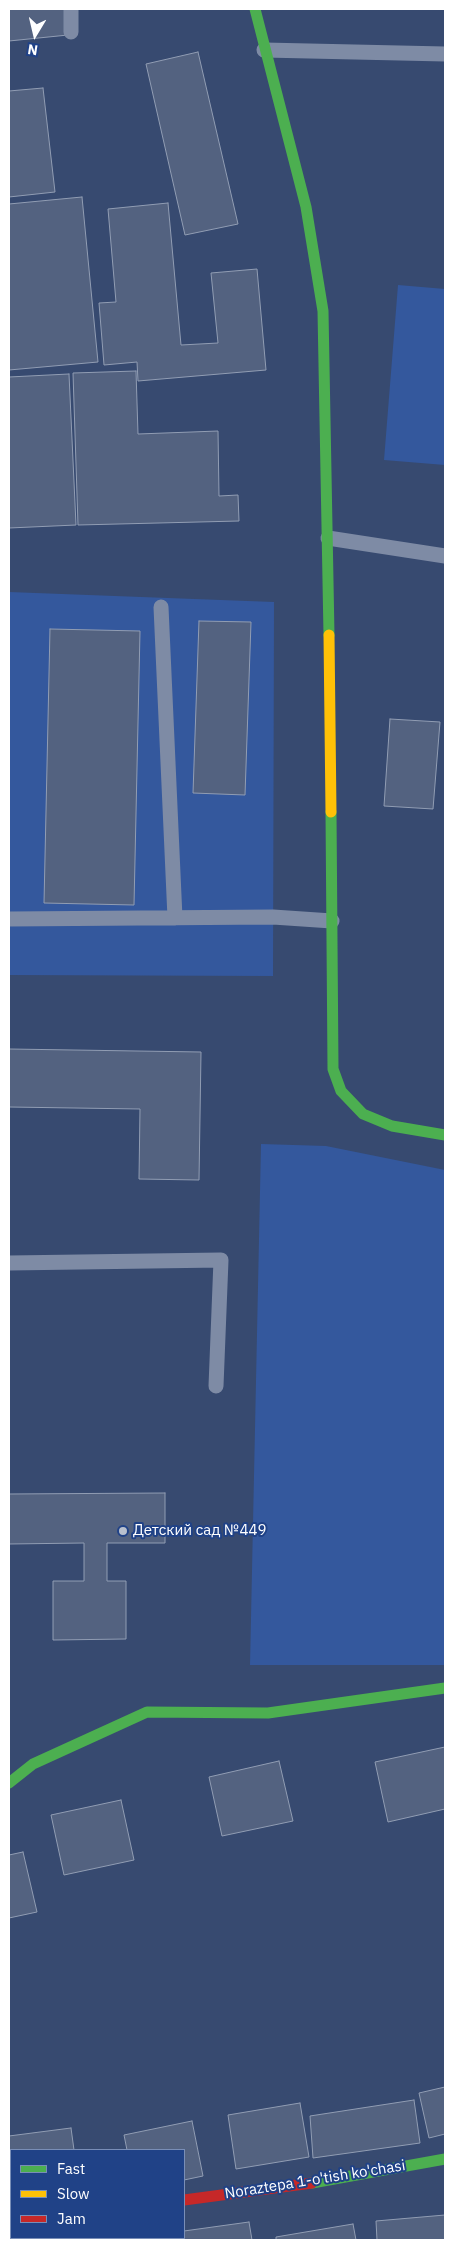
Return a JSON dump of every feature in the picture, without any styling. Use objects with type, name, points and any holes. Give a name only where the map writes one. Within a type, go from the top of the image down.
[{"type":"street","points":[[255,9],[264,50],[306,207],[323,311],[328,538],[333,1069],[341,1090],[355,1108],[372,1119],[392,1126],[445,1136]]},
{"type":"street","points":[[9,1782],[33,1764],[147,1712],[268,1713],[445,1688]]},
{"type":"street","name":"Noraztepa 1-o'tish ko'chasi","points":[[185,2200],[336,2180],[445,2159]]},
{"type":"lane","points":[[71,9],[72,32]]},
{"type":"lane","points":[[264,50],[445,54]]},
{"type":"lane","points":[[328,538],[445,556]]},
{"type":"lane","points":[[161,607],[175,918]]},
{"type":"lane","points":[[9,919],[273,917],[332,921]]},
{"type":"lane","points":[[9,1263],[221,1260],[216,1386]]},
{"type":"shaded area","points":[[398,285],[445,289],[445,465],[384,460]]},
{"type":"shaded area","points":[[9,592],[274,602],[273,976],[9,975]]},
{"type":"shaded area","points":[[261,1144],[326,1146],[445,1170],[445,1665],[250,1665]]},
{"type":"building","points":[[9,9],[67,9],[68,35],[9,41]]},
{"type":"building","points":[[198,52],[238,224],[185,235],[146,64]]},
{"type":"building","points":[[43,88],[55,192],[9,197],[9,91]]},
{"type":"building","points":[[82,197],[98,362],[9,370],[9,204]]},
{"type":"building","points":[[168,203],[181,345],[218,343],[211,273],[257,269],[266,370],[138,381],[137,362],[104,365],[99,303],[116,302],[108,209]]},
{"type":"building","points":[[136,371],[138,434],[218,431],[219,496],[238,495],[239,521],[78,525],[73,373]]},
{"type":"building","points":[[69,374],[76,525],[9,528],[9,377]]},
{"type":"building","points":[[199,621],[251,622],[245,795],[193,793]]},
{"type":"building","points":[[50,629],[140,631],[134,905],[44,903]]},
{"type":"building","points":[[390,719],[440,722],[433,809],[384,806]]},
{"type":"building","points":[[9,1049],[201,1052],[199,1180],[139,1179],[140,1109],[9,1107]]},
{"type":"building","points":[[165,1493],[165,1543],[107,1543],[107,1581],[126,1581],[126,1639],[53,1640],[53,1581],[84,1581],[84,1543],[9,1544],[9,1494]]},
{"type":"building","points":[[445,1747],[445,1809],[388,1822],[375,1762]]},
{"type":"building","points":[[279,1761],[293,1821],[222,1836],[209,1777]]},
{"type":"building","points":[[121,1800],[134,1860],[64,1875],[51,1815]]},
{"type":"building","points":[[23,1852],[37,1912],[9,1918],[9,1855]]},
{"type":"building","points":[[445,2087],[445,2134],[429,2138],[419,2093]]},
{"type":"building","points":[[414,2100],[420,2143],[313,2158],[310,2116]]},
{"type":"building","points":[[300,2103],[309,2157],[236,2169],[228,2115]]},
{"type":"building","points":[[192,2121],[203,2176],[185,2180],[185,2149],[127,2149],[124,2135]]},
{"type":"building","points":[[71,2128],[74,2149],[10,2149],[9,2193],[9,2136]]},
{"type":"building","points":[[445,2215],[445,2240],[377,2240],[376,2221]]},
{"type":"building","points":[[249,2222],[252,2240],[144,2240],[185,2239],[185,2231]]},
{"type":"building","points":[[353,2224],[356,2240],[276,2240],[276,2237]]},
{"type":"traffic: fast","points":[[255,9],[306,207],[323,311],[329,635]]},
{"type":"traffic: fast","points":[[331,812],[333,1069],[341,1091],[363,1114],[392,1126],[445,1135]]},
{"type":"traffic: fast","points":[[9,1783],[33,1764],[147,1712],[268,1713],[445,1688]]},
{"type":"traffic: fast","points":[[312,2183],[445,2159]]},
{"type":"traffic: slow","points":[[329,635],[331,812]]},
{"type":"traffic: jam","points":[[185,2200],[312,2183]]},
{"type":"place","name":"Детский сад №449","points":[[123,1531]]}]
